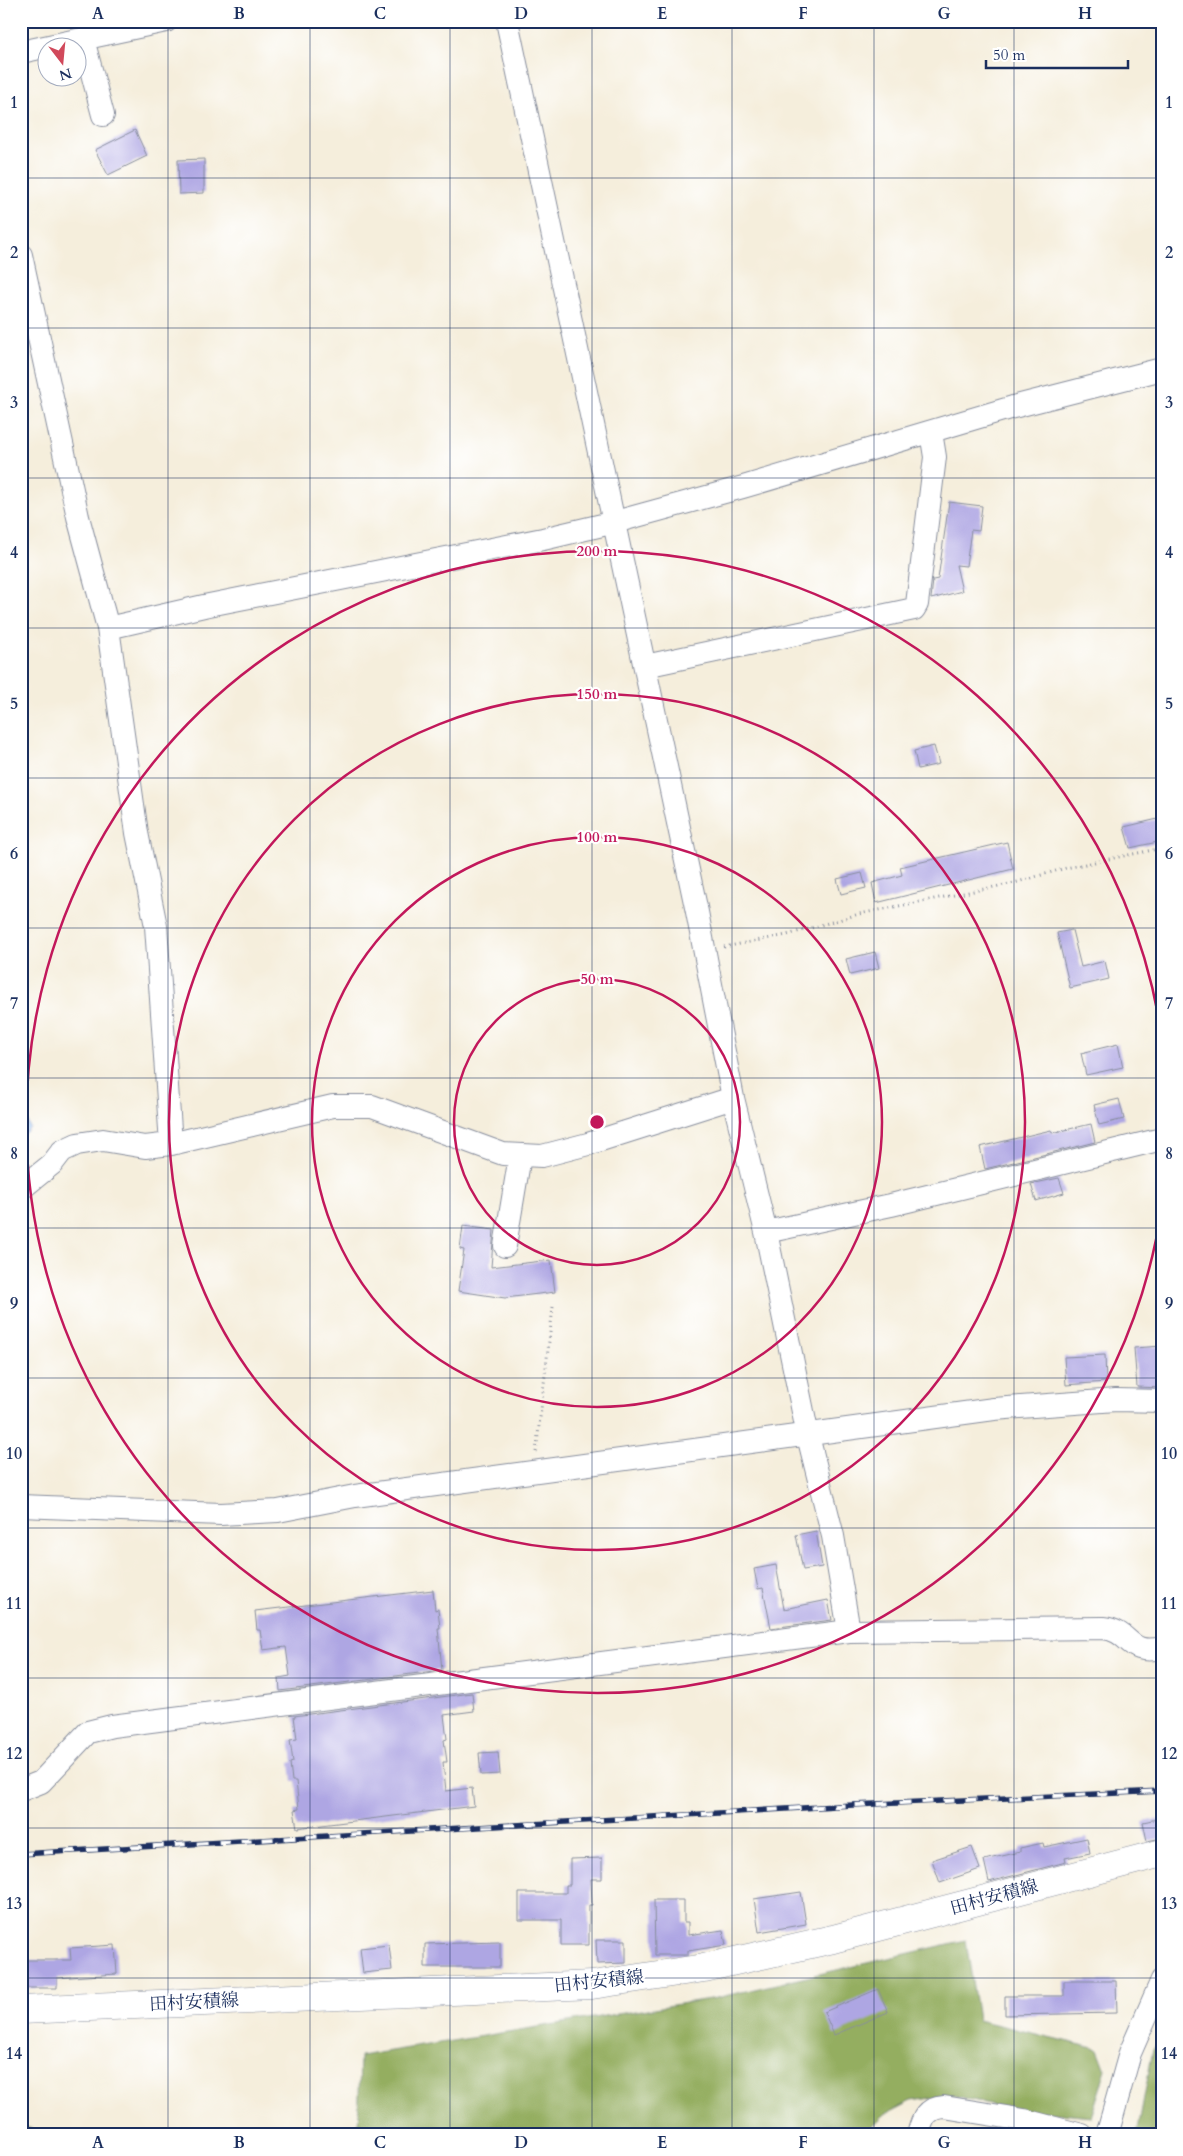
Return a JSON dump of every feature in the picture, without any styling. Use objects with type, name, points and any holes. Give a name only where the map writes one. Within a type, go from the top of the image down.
[{"type":"main road","name":"田村安積線","points":[[21,2010],[592,1985],[704,1968],[768,1954],[881,1927],[1162,1853]]},
{"type":"street","points":[[88,38],[166,21]]},
{"type":"street","points":[[507,21],[615,522],[705,952],[733,1098],[766,1232],[808,1436],[833,1536],[849,1631]]},
{"type":"street","points":[[21,52],[38,48]]},
{"type":"street","points":[[88,58],[103,115]]},
{"type":"street","points":[[21,255],[78,517],[108,628],[137,832],[156,926],[171,1144]]},
{"type":"street","points":[[108,628],[213,604],[543,540],[615,522],[1013,407],[1162,369]]},
{"type":"street","points":[[645,666],[914,609],[917,604],[935,457],[931,432]]},
{"type":"street","points":[[21,1189],[52,1164],[62,1151],[77,1144],[103,1140],[145,1147],[171,1144],[333,1106],[372,1106],[503,1154],[542,1156],[588,1144],[733,1098]]},
{"type":"street","points":[[766,1232],[900,1203],[1162,1139]]},
{"type":"street","points":[[505,1246],[520,1156]]},
{"type":"street","points":[[21,1506],[221,1514],[268,1512],[355,1496],[808,1436],[994,1409],[1116,1400],[1162,1401]]},
{"type":"street","points":[[21,1790],[41,1782],[88,1732],[112,1726],[849,1631],[1103,1628],[1120,1632],[1131,1645],[1140,1650],[1162,1648]]},
{"type":"street","points":[[1107,2135],[1130,2053],[1162,1980]]},
{"type":"street","points":[[918,2135],[925,2115],[934,2108],[1011,2127],[1082,2135]]},
{"type":"path","points":[[705,952],[788,935],[859,914],[1014,884],[1066,868],[1162,848]]},
{"type":"path","points":[[534,1473],[553,1308]]},
{"type":"green space","points":[[966,1940],[978,2020],[1098,2049],[1106,2070],[1091,2117],[1005,2108],[952,2095],[911,2101],[884,2115],[863,2135],[358,2135],[360,2056],[716,1998]]},
{"type":"green space","points":[[1162,2035],[1162,2135],[1137,2135],[1153,2049]]},
{"type":"green space","points":[[21,2126],[25,2127],[50,2135],[21,2135]]},
{"type":"water","points":[[21,1108],[30,1128],[21,1137]]},
{"type":"building","points":[[135,130],[147,156],[108,175],[95,150]]},
{"type":"building","points":[[204,159],[204,193],[179,194],[178,160]]},
{"type":"building","points":[[949,502],[982,506],[979,531],[971,530],[966,566],[956,565],[962,591],[931,599],[933,580],[938,579]]},
{"type":"building","points":[[934,746],[939,764],[918,769],[914,751]]},
{"type":"building","points":[[1162,818],[1162,841],[1130,848],[1124,827]]},
{"type":"building","points":[[1007,842],[1013,869],[876,903],[872,883],[902,875],[900,867]]},
{"type":"building","points":[[862,873],[866,888],[841,894],[837,879]]},
{"type":"building","points":[[1072,930],[1081,967],[1105,961],[1109,979],[1070,988],[1057,933]]},
{"type":"building","points":[[875,952],[879,968],[850,975],[846,959]]},
{"type":"building","points":[[1118,1044],[1123,1067],[1086,1075],[1081,1053]]},
{"type":"building","points":[[1119,1099],[1124,1119],[1099,1125],[1094,1105]]},
{"type":"building","points":[[1091,1124],[1095,1142],[985,1169],[980,1147],[1051,1130],[1052,1133]]},
{"type":"building","points":[[1059,1178],[1064,1193],[1036,1201],[1031,1184]]},
{"type":"building","points":[[463,1226],[494,1230],[491,1267],[551,1260],[555,1292],[505,1298],[458,1291],[464,1250],[460,1249]]},
{"type":"building","points":[[1162,1346],[1162,1388],[1137,1387],[1134,1348]]},
{"type":"building","points":[[1105,1355],[1106,1382],[1066,1385],[1064,1357]]},
{"type":"building","points":[[816,1531],[822,1567],[803,1570],[796,1535]]},
{"type":"building","points":[[776,1565],[784,1609],[828,1600],[832,1620],[771,1628],[763,1588],[758,1589],[754,1569]]},
{"type":"building","points":[[433,1590],[435,1610],[438,1609],[442,1670],[280,1691],[279,1678],[290,1676],[286,1647],[263,1650],[260,1630],[257,1630],[255,1611]]},
{"type":"building","points":[[472,1693],[474,1711],[444,1715],[447,1739],[444,1740],[447,1762],[443,1762],[446,1791],[472,1788],[474,1806],[297,1828],[294,1810],[299,1809],[296,1781],[292,1781],[290,1763],[293,1762],[290,1740],[297,1739],[294,1716]]},
{"type":"building","points":[[498,1752],[500,1774],[481,1775],[479,1753]]},
{"type":"building","points":[[1162,1818],[1162,1838],[1147,1841],[1143,1822]]},
{"type":"building","points":[[1087,1838],[1090,1853],[1065,1858],[1066,1862],[989,1882],[984,1860],[1020,1852],[1020,1848],[1043,1843],[1044,1847]]},
{"type":"building","points":[[972,1847],[980,1869],[940,1883],[932,1860]]},
{"type":"building","points":[[602,1858],[602,1879],[591,1879],[592,1905],[589,1905],[589,1945],[561,1945],[561,1920],[519,1920],[519,1893],[566,1893],[566,1885],[570,1885],[570,1859]]},
{"type":"building","points":[[801,1892],[806,1924],[759,1932],[754,1899]]},
{"type":"building","points":[[654,1900],[684,1900],[684,1922],[688,1922],[688,1935],[723,1930],[726,1945],[688,1951],[688,1955],[655,1955]]},
{"type":"building","points":[[596,1940],[626,1940],[626,1963],[597,1964]]},
{"type":"building","points":[[500,1942],[500,1967],[425,1967],[425,1944]]},
{"type":"building","points":[[115,1945],[117,1974],[57,1978],[57,1988],[21,1988],[21,1960],[71,1960],[70,1948]]},
{"type":"building","points":[[389,1945],[392,1970],[363,1973],[360,1948]]},
{"type":"building","points":[[1064,1981],[1116,1981],[1117,2013],[1005,2015],[1005,1996],[1064,1996]]},
{"type":"building","points":[[878,1989],[888,2012],[834,2035],[824,2012]]},
{"type":"railway","points":[[21,1854],[853,1805],[1162,1791]]}]
